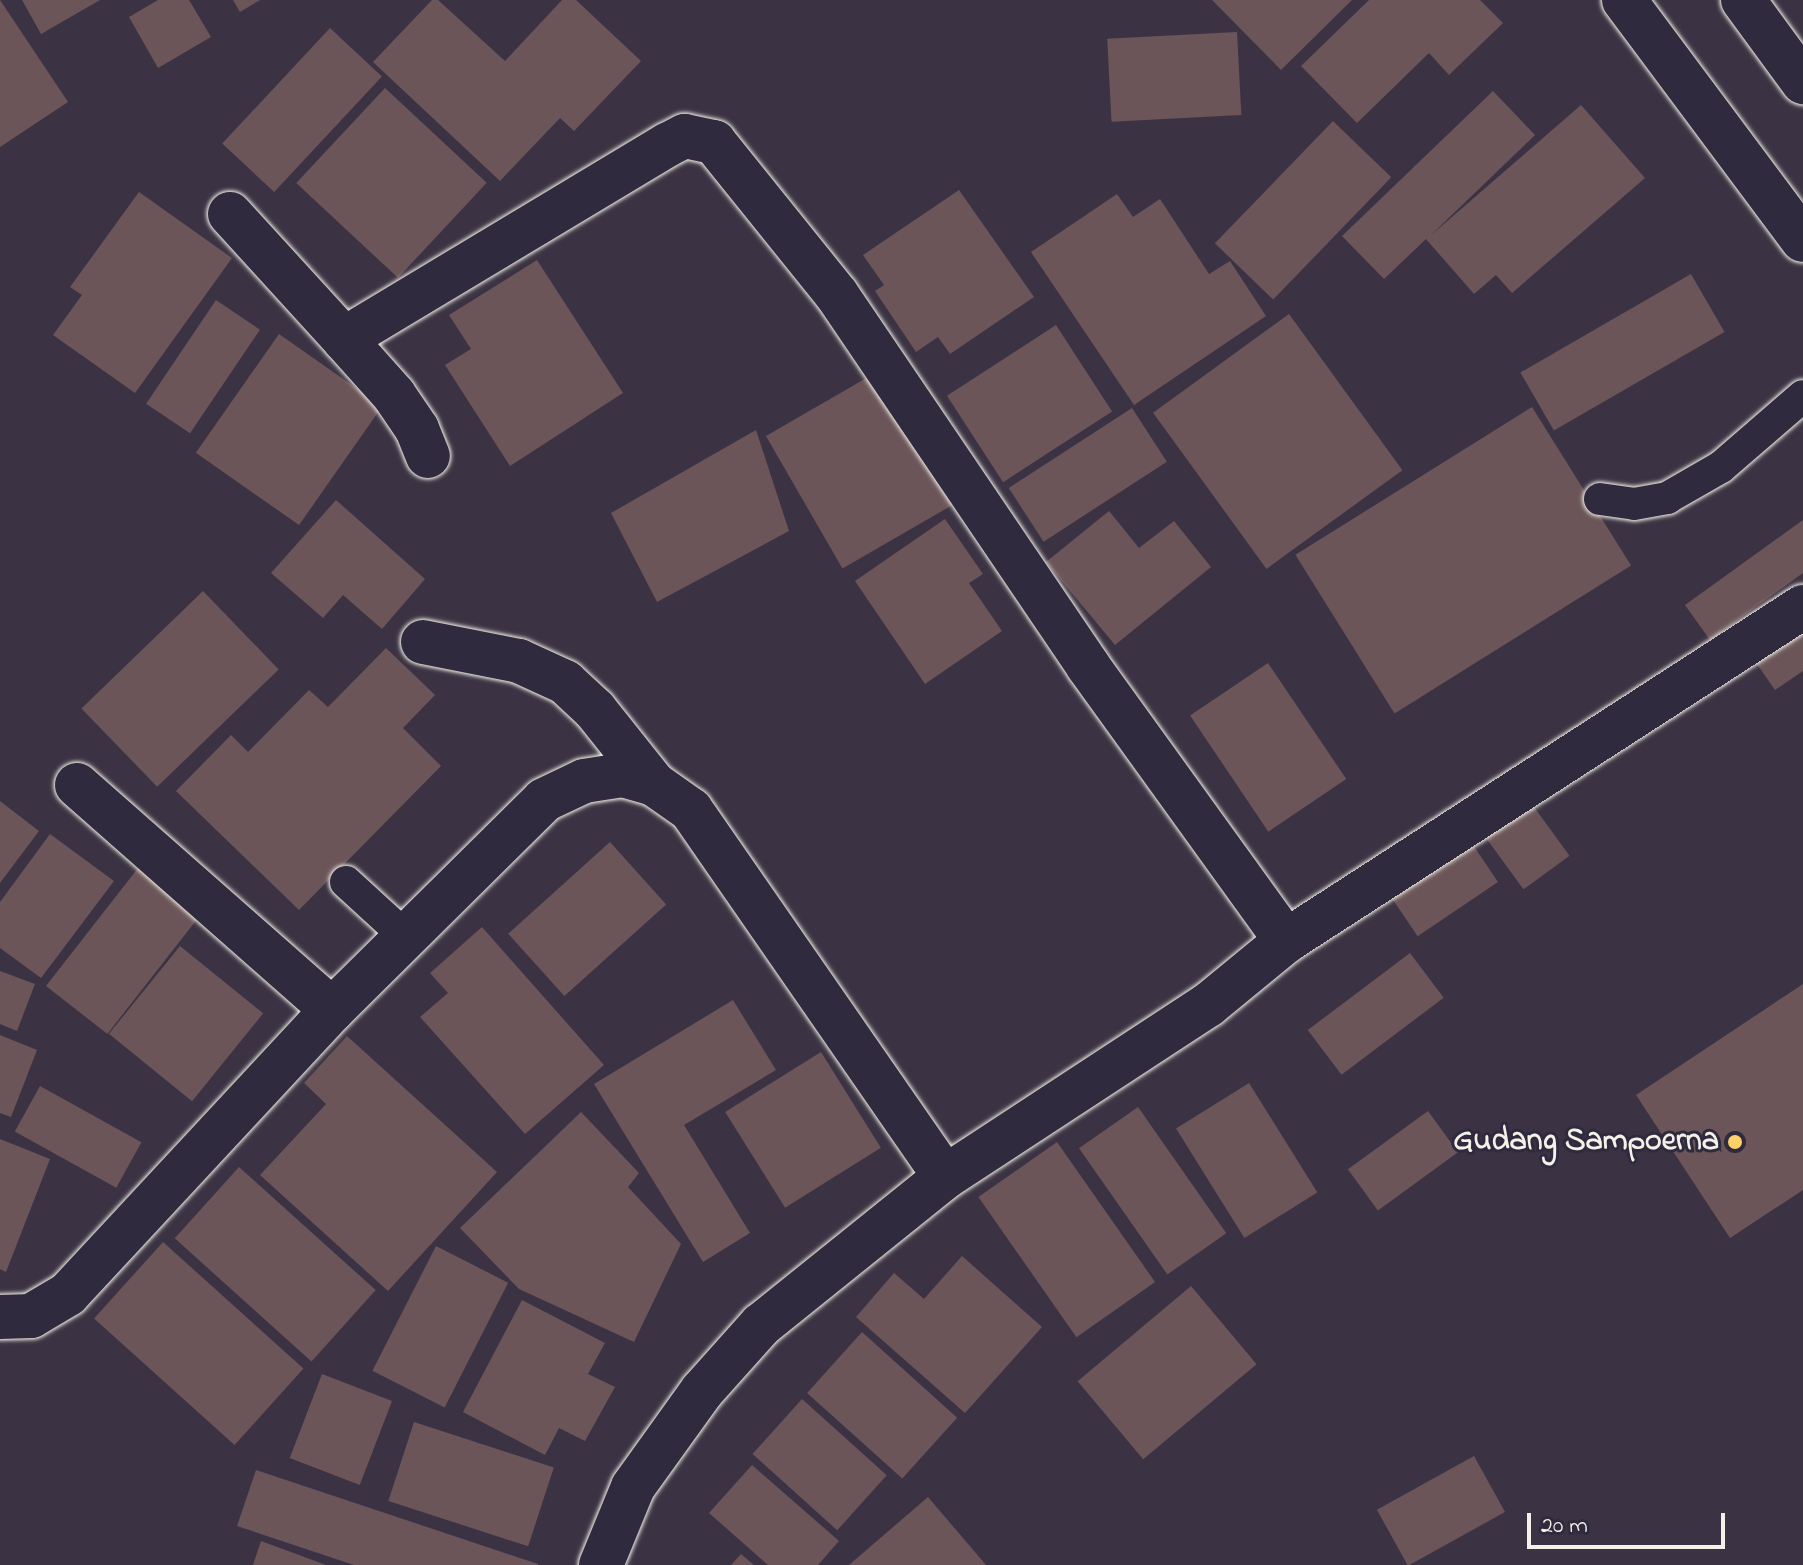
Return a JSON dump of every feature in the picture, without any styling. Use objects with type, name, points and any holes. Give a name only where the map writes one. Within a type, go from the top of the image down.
[{"type":"main road","points":[[1624,0],[1803,240]]},
{"type":"main road","points":[[1743,0],[1803,82]]},
{"type":"main road","points":[[344,339],[667,145],[685,136],[714,142],[837,295],[1088,666],[1286,941]]},
{"type":"main road","points":[[230,214],[394,395],[417,429],[428,456]]},
{"type":"main road","points":[[601,1565],[633,1487],[702,1391],[761,1325],[945,1177],[1208,1005],[1286,941],[1803,607]]},
{"type":"main road","points":[[423,642],[519,661],[565,682],[595,710],[654,784],[691,810],[945,1177]]},
{"type":"main road","points":[[0,1317],[31,1316],[68,1294],[332,1010],[544,800],[584,781],[623,775],[654,784]]},
{"type":"main road","points":[[77,785],[332,1010]]},
{"type":"lane","points":[[1600,499],[1634,504],[1667,498],[1721,467],[1803,396]]},
{"type":"lane","points":[[346,882],[405,936]]},
{"type":"building","points":[[0,0],[68,102],[0,147]]},
{"type":"building","points":[[22,0],[100,0],[41,34]]},
{"type":"building","points":[[158,0],[189,0],[211,37],[158,68],[129,17]]},
{"type":"building","points":[[233,0],[260,0],[240,12]]},
{"type":"building","points":[[432,0],[438,0],[505,61],[562,0],[576,0],[641,61],[574,131],[560,118],[500,181],[373,62]]},
{"type":"building","points":[[1212,0],[1352,0],[1281,70]]},
{"type":"building","points":[[1369,0],[1480,0],[1503,23],[1449,75],[1429,53],[1357,123],[1301,66]]},
{"type":"building","points":[[330,28],[382,76],[274,192],[222,144]]},
{"type":"building","points":[[1237,32],[1241,115],[1112,122],[1107,39]]},
{"type":"building","points":[[385,88],[487,183],[398,278],[296,183]]},
{"type":"building","points":[[1493,91],[1535,135],[1430,236],[1581,105],[1645,178],[1512,293],[1496,275],[1474,294],[1426,239],[1384,279],[1342,236]]},
{"type":"building","points":[[1333,121],[1391,177],[1273,300],[1215,243]]},
{"type":"building","points":[[959,190],[1034,297],[950,354],[938,337],[916,352],[875,291],[884,285],[863,255]]},
{"type":"building","points":[[139,192],[232,258],[135,393],[53,335],[82,295],[70,287]]},
{"type":"building","points":[[1117,194],[1133,217],[1160,199],[1209,274],[1230,261],[1266,316],[1134,405],[1031,252]]},
{"type":"building","points":[[537,260],[623,393],[510,466],[445,365],[471,349],[449,315]]},
{"type":"building","points":[[1691,274],[1724,332],[1554,431],[1520,372]]},
{"type":"building","points":[[216,300],[260,330],[190,433],[146,404]]},
{"type":"building","points":[[1289,314],[1402,470],[1267,569],[1153,413]]},
{"type":"building","points":[[1056,325],[1112,411],[1003,482],[947,396]]},
{"type":"building","points":[[279,334],[382,406],[299,525],[196,453]]},
{"type":"building","points":[[882,369],[958,502],[842,569],[766,436]]},
{"type":"building","points":[[1532,407],[1631,566],[1394,713],[1295,555]]},
{"type":"building","points":[[1132,408],[1167,462],[1044,542],[1009,488]]},
{"type":"building","points":[[756,430],[789,531],[657,602],[611,513]]},
{"type":"building","points":[[336,500],[425,579],[382,629],[343,595],[323,618],[271,573]]},
{"type":"building","points":[[1109,511],[1139,548],[1174,521],[1211,567],[1115,645],[1046,562]]},
{"type":"building","points":[[945,519],[983,574],[969,583],[1002,631],[925,684],[855,581]]},
{"type":"building","points":[[1803,520],[1803,573],[1710,640],[1685,605]]},
{"type":"building","points":[[203,591],[279,669],[157,787],[81,708]]},
{"type":"building","points":[[1803,617],[1803,671],[1775,690],[1750,654]]},
{"type":"building","points":[[386,648],[435,695],[403,728],[441,766],[299,910],[176,791],[231,735],[248,752],[309,690],[328,707]]},
{"type":"building","points":[[1268,663],[1346,779],[1268,832],[1190,716]]},
{"type":"building","points":[[1526,796],[1569,856],[1523,889],[1480,830]]},
{"type":"building","points":[[0,801],[39,831],[0,883]]},
{"type":"building","points":[[1465,833],[1498,882],[1418,936],[1385,887]]},
{"type":"building","points":[[50,834],[114,881],[41,978],[0,948],[0,902]]},
{"type":"building","points":[[610,842],[666,904],[564,996],[508,934]]},
{"type":"building","points":[[142,863],[203,911],[107,1034],[46,986]]},
{"type":"building","points":[[482,927],[604,1065],[525,1134],[420,1017],[448,993],[430,973]]},
{"type":"building","points":[[180,946],[263,1013],[192,1101],[109,1034]]},
{"type":"building","points":[[1410,953],[1444,998],[1341,1075],[1308,1030]]},
{"type":"building","points":[[0,971],[35,984],[17,1031],[0,1024]]},
{"type":"building","name":"Gudang Sampoerna","points":[[1803,984],[1803,1190],[1730,1238],[1636,1095]]},
{"type":"building","points":[[733,1000],[776,1070],[684,1125],[750,1233],[703,1262],[594,1084]]},
{"type":"building","points":[[0,1035],[37,1050],[11,1117],[0,1113]]},
{"type":"building","points":[[347,1036],[497,1172],[388,1291],[260,1175],[326,1104],[304,1083]]},
{"type":"building","points":[[821,1052],[881,1148],[785,1208],[725,1112]]},
{"type":"building","points":[[1249,1083],[1317,1192],[1244,1238],[1176,1129]]},
{"type":"building","points":[[40,1086],[141,1142],[116,1188],[15,1131]]},
{"type":"building","points":[[1138,1107],[1226,1233],[1167,1274],[1079,1148]]},
{"type":"building","points":[[1428,1111],[1458,1152],[1378,1210],[1348,1169]]},
{"type":"building","points":[[581,1112],[639,1173],[628,1187],[681,1244],[634,1342],[519,1289],[460,1228]]},
{"type":"building","points":[[0,1139],[50,1159],[6,1272],[0,1269]]},
{"type":"building","points":[[1057,1142],[1155,1282],[1076,1337],[978,1197]]},
{"type":"building","points":[[239,1167],[376,1290],[312,1361],[175,1238]]},
{"type":"building","points":[[163,1242],[303,1368],[235,1445],[94,1319]]},
{"type":"building","points":[[436,1246],[508,1283],[445,1408],[372,1371]]},
{"type":"building","points":[[962,1256],[1042,1327],[965,1413],[856,1317],[894,1273],[924,1299]]},
{"type":"building","points":[[1191,1286],[1257,1364],[1143,1459],[1078,1381]]},
{"type":"building","points":[[522,1300],[605,1343],[588,1374],[615,1387],[585,1441],[559,1428],[545,1455],[463,1412]]},
{"type":"building","points":[[862,1332],[957,1418],[902,1479],[807,1393]]},
{"type":"building","points":[[322,1374],[392,1401],[360,1485],[290,1458]]},
{"type":"building","points":[[802,1399],[887,1475],[837,1530],[752,1454]]},
{"type":"building","points":[[414,1422],[554,1467],[528,1546],[388,1501]]},
{"type":"building","points":[[1474,1456],[1505,1512],[1408,1565],[1377,1510]]},
{"type":"building","points":[[752,1465],[839,1541],[818,1565],[768,1565],[709,1513]]},
{"type":"building","points":[[256,1470],[538,1565],[354,1565],[237,1526]]},
{"type":"building","points":[[928,1497],[986,1565],[849,1565]]},
{"type":"building","points":[[261,1541],[326,1565],[253,1565]]},
{"type":"building","points":[[741,1554],[754,1565],[731,1565]]},
{"type":"place","name":"Gudang Sampoerna","points":[[1735,1142]]}]
